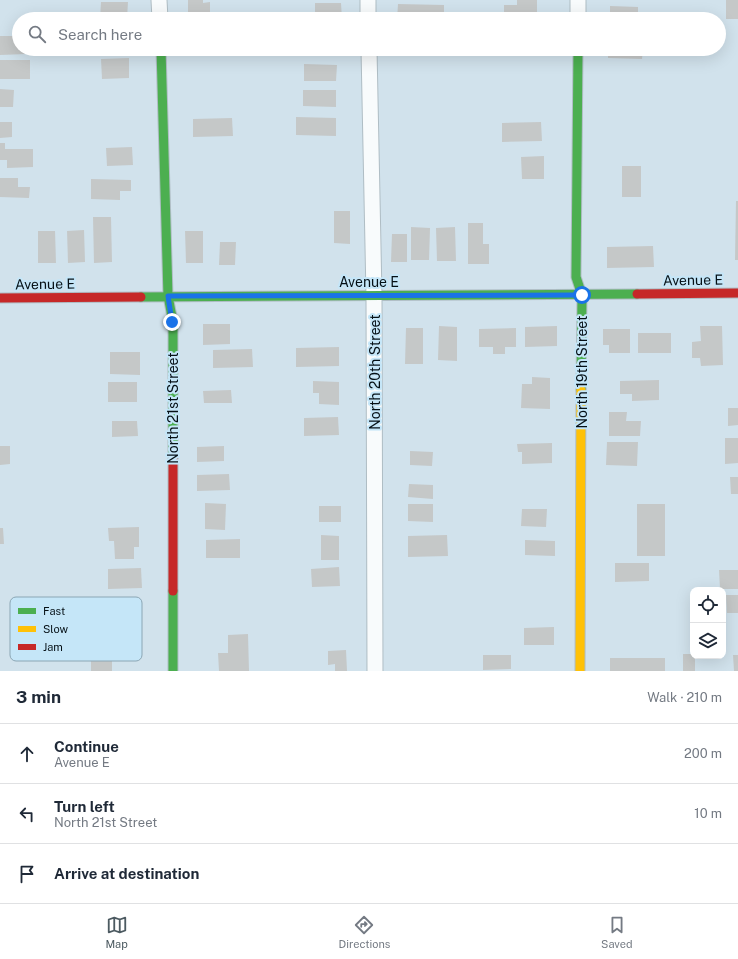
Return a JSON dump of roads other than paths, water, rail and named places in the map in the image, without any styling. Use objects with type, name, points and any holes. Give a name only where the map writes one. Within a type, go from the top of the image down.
[{"type":"street","points":[[159,0],[160,12]]},
{"type":"street","points":[[368,0],[368,12]]},
{"type":"street","points":[[578,0],[578,12]]},
{"type":"street","name":"North 21st Street","points":[[161,56],[168,296],[172,322],[173,671]]},
{"type":"street","name":"North 20th Street","points":[[369,56],[374,296],[376,671]]},
{"type":"street","name":"North 19th Street","points":[[578,56],[576,276],[582,295],[580,671]]},
{"type":"street","name":"Avenue E","points":[[0,298],[738,294]]}]
